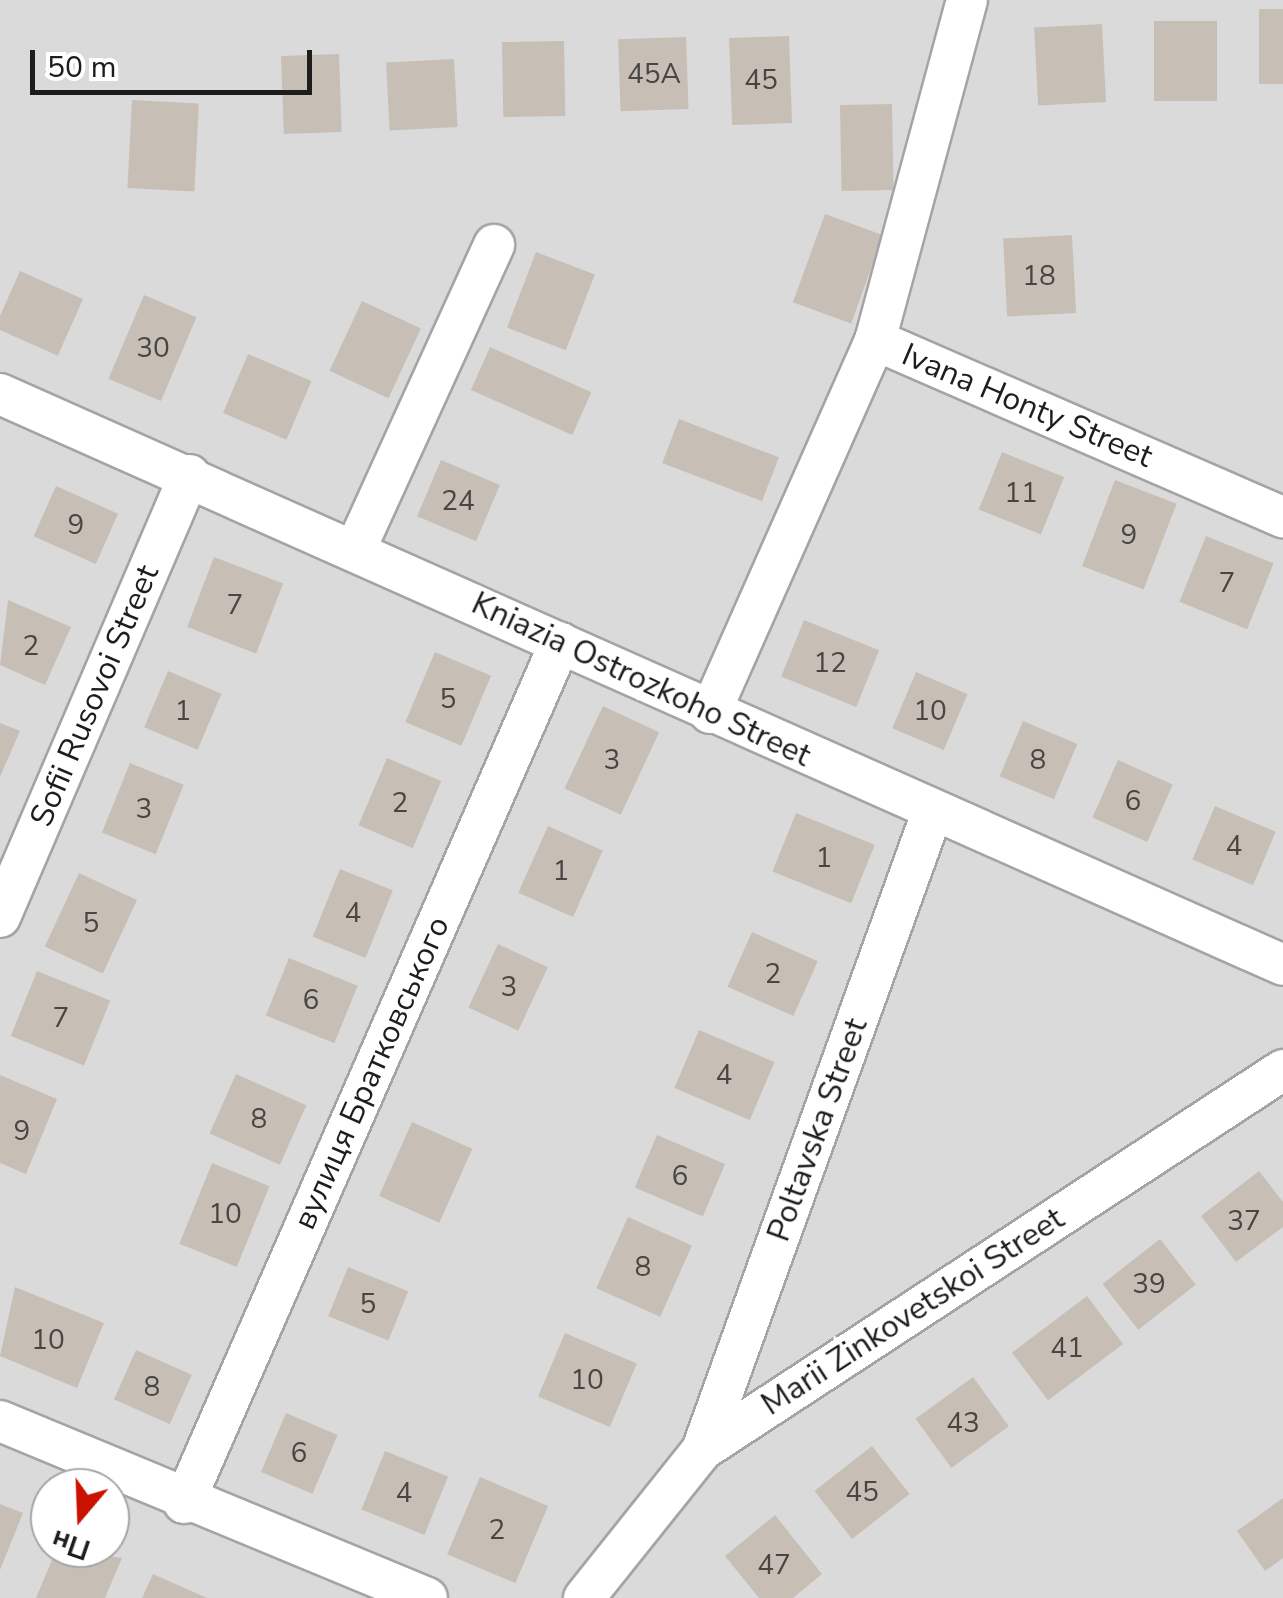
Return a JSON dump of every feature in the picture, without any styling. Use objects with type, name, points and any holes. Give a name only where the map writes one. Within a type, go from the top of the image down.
[{"type":"street","name":"Ivana Honty Street","points":[[967,0],[874,340],[1283,517]]},
{"type":"street","points":[[356,548],[494,245]]},
{"type":"street","points":[[710,713],[874,340]]},
{"type":"street","name":"Kniazia Ostrozkoho Street","points":[[0,394],[356,548],[710,713],[1283,964]]},
{"type":"street","name":"Sofii Rusovoi Street","points":[[0,917],[189,475]]},
{"type":"street","name":"вулиця Братковського","points":[[184,1502],[560,644]]},
{"type":"street","name":"Poltavska Street","points":[[702,1450],[933,810]]},
{"type":"street","name":"Marii Zinkovetskoi Street","points":[[584,1598],[702,1450],[1283,1070]]},
{"type":"street","points":[[0,1421],[184,1502],[428,1598]]},
{"type":"shaded area","points":[[0,0],[1283,0],[1283,1598],[0,1598]]},
{"type":"building","points":[[1259,9],[1283,9],[1283,84],[1259,84]]},
{"type":"building","points":[[1154,21],[1217,21],[1217,101],[1154,101]]},
{"type":"building","points":[[1102,24],[1106,102],[1038,105],[1034,28]]},
{"type":"building","points":[[789,36],[792,123],[732,125],[729,38]]},
{"type":"building","points":[[686,37],[689,109],[621,111],[618,39]]},
{"type":"building","points":[[564,41],[565,116],[503,117],[502,42]]},
{"type":"building","points":[[339,54],[342,132],[284,134],[281,56]]},
{"type":"building","points":[[454,59],[458,127],[390,130],[386,63]]},
{"type":"building","points":[[132,100],[199,104],[194,191],[127,188]]},
{"type":"building","points":[[892,104],[894,190],[842,191],[840,105]]},
{"type":"building","points":[[825,214],[883,235],[851,324],[793,302]]},
{"type":"building","points":[[1072,235],[1076,313],[1007,317],[1003,239]]},
{"type":"building","points":[[536,252],[595,275],[566,350],[507,328]]},
{"type":"building","points":[[20,271],[83,299],[58,356],[0,330],[0,316]]},
{"type":"building","points":[[144,295],[196,317],[161,401],[108,379]]},
{"type":"building","points":[[362,301],[421,328],[388,398],[329,371]]},
{"type":"building","points":[[490,347],[591,392],[572,435],[471,390]]},
{"type":"building","points":[[248,354],[312,381],[287,440],[223,413]]},
{"type":"building","points":[[679,419],[779,457],[762,501],[662,463]]},
{"type":"building","points":[[1002,452],[1064,477],[1041,535],[979,509]]},
{"type":"building","points":[[441,460],[500,485],[476,541],[417,516]]},
{"type":"building","points":[[1115,480],[1177,504],[1144,590],[1082,566]]},
{"type":"building","points":[[56,486],[118,514],[96,564],[34,536]]},
{"type":"building","points":[[1206,536],[1274,563],[1247,629],[1179,602]]},
{"type":"building","points":[[214,557],[283,584],[256,654],[187,627]]},
{"type":"building","points":[[8,600],[71,627],[45,685],[0,665]]},
{"type":"building","points":[[804,620],[879,650],[856,707],[781,677]]},
{"type":"building","points":[[435,652],[491,676],[461,746],[405,722]]},
{"type":"building","points":[[168,671],[221,694],[198,750],[144,727]]},
{"type":"building","points":[[916,672],[968,694],[944,750],[892,728]]},
{"type":"building","points":[[603,706],[659,732],[621,815],[565,788]]},
{"type":"building","points":[[1023,721],[1077,744],[1054,799],[1000,776]]},
{"type":"building","points":[[0,723],[20,731],[0,777]]},
{"type":"building","points":[[387,758],[441,781],[413,848],[358,825]]},
{"type":"building","points":[[1118,760],[1173,784],[1147,842],[1092,818]]},
{"type":"building","points":[[130,763],[184,785],[156,854],[102,833]]},
{"type":"building","points":[[1215,806],[1276,832],[1253,885],[1192,859]]},
{"type":"building","points":[[796,813],[875,845],[851,903],[772,871]]},
{"type":"building","points":[[548,826],[603,850],[573,917],[518,893]]},
{"type":"building","points":[[340,869],[393,890],[366,958],[313,937]]},
{"type":"building","points":[[79,873],[137,900],[103,973],[45,946]]},
{"type":"building","points":[[752,932],[818,961],[793,1016],[728,987]]},
{"type":"building","points":[[498,944],[548,967],[518,1031],[468,1007]]},
{"type":"building","points":[[289,958],[358,986],[334,1043],[266,1015]]},
{"type":"building","points":[[37,971],[110,1001],[84,1065],[11,1036]]},
{"type":"building","points":[[699,1030],[774,1062],[750,1120],[674,1088]]},
{"type":"building","points":[[236,1074],[306,1105],[280,1165],[210,1133]]},
{"type":"building","points":[[0,1075],[57,1099],[26,1174],[0,1163]]},
{"type":"building","points":[[412,1122],[472,1149],[439,1223],[379,1196]]},
{"type":"building","points":[[657,1135],[725,1164],[703,1216],[635,1187]]},
{"type":"building","points":[[212,1163],[269,1186],[237,1267],[179,1244]]},
{"type":"building","points":[[1259,1171],[1283,1202],[1283,1227],[1236,1262],[1201,1216]]},
{"type":"building","points":[[628,1217],[692,1245],[660,1317],[596,1288]]},
{"type":"building","points":[[1160,1239],[1196,1285],[1138,1330],[1102,1284]]},
{"type":"building","points":[[348,1267],[408,1291],[388,1340],[328,1316]]},
{"type":"building","points":[[15,1287],[104,1323],[77,1388],[0,1356]]},
{"type":"building","points":[[1087,1296],[1123,1344],[1048,1400],[1012,1353]]},
{"type":"building","points":[[565,1333],[637,1363],[610,1427],[538,1397]]},
{"type":"building","points":[[136,1350],[192,1375],[170,1424],[114,1399]]},
{"type":"building","points":[[973,1377],[1009,1426],[951,1468],[916,1419]]},
{"type":"building","points":[[286,1413],[338,1435],[313,1494],[261,1472]]},
{"type":"building","points":[[872,1446],[910,1494],[852,1539],[814,1491]]},
{"type":"building","points":[[385,1451],[448,1476],[424,1535],[361,1509]]},
{"type":"building","points":[[480,1477],[548,1506],[515,1583],[447,1554]]},
{"type":"building","points":[[1283,1498],[1283,1558],[1265,1571],[1237,1531]]},
{"type":"building","points":[[0,1504],[23,1513],[0,1570]]},
{"type":"building","points":[[775,1515],[822,1574],[793,1598],[759,1598],[725,1556]]},
{"type":"building","points":[[49,1568],[118,1568],[105,1598],[36,1598]]},
{"type":"building","points":[[153,1574],[207,1598],[142,1598]]}]
